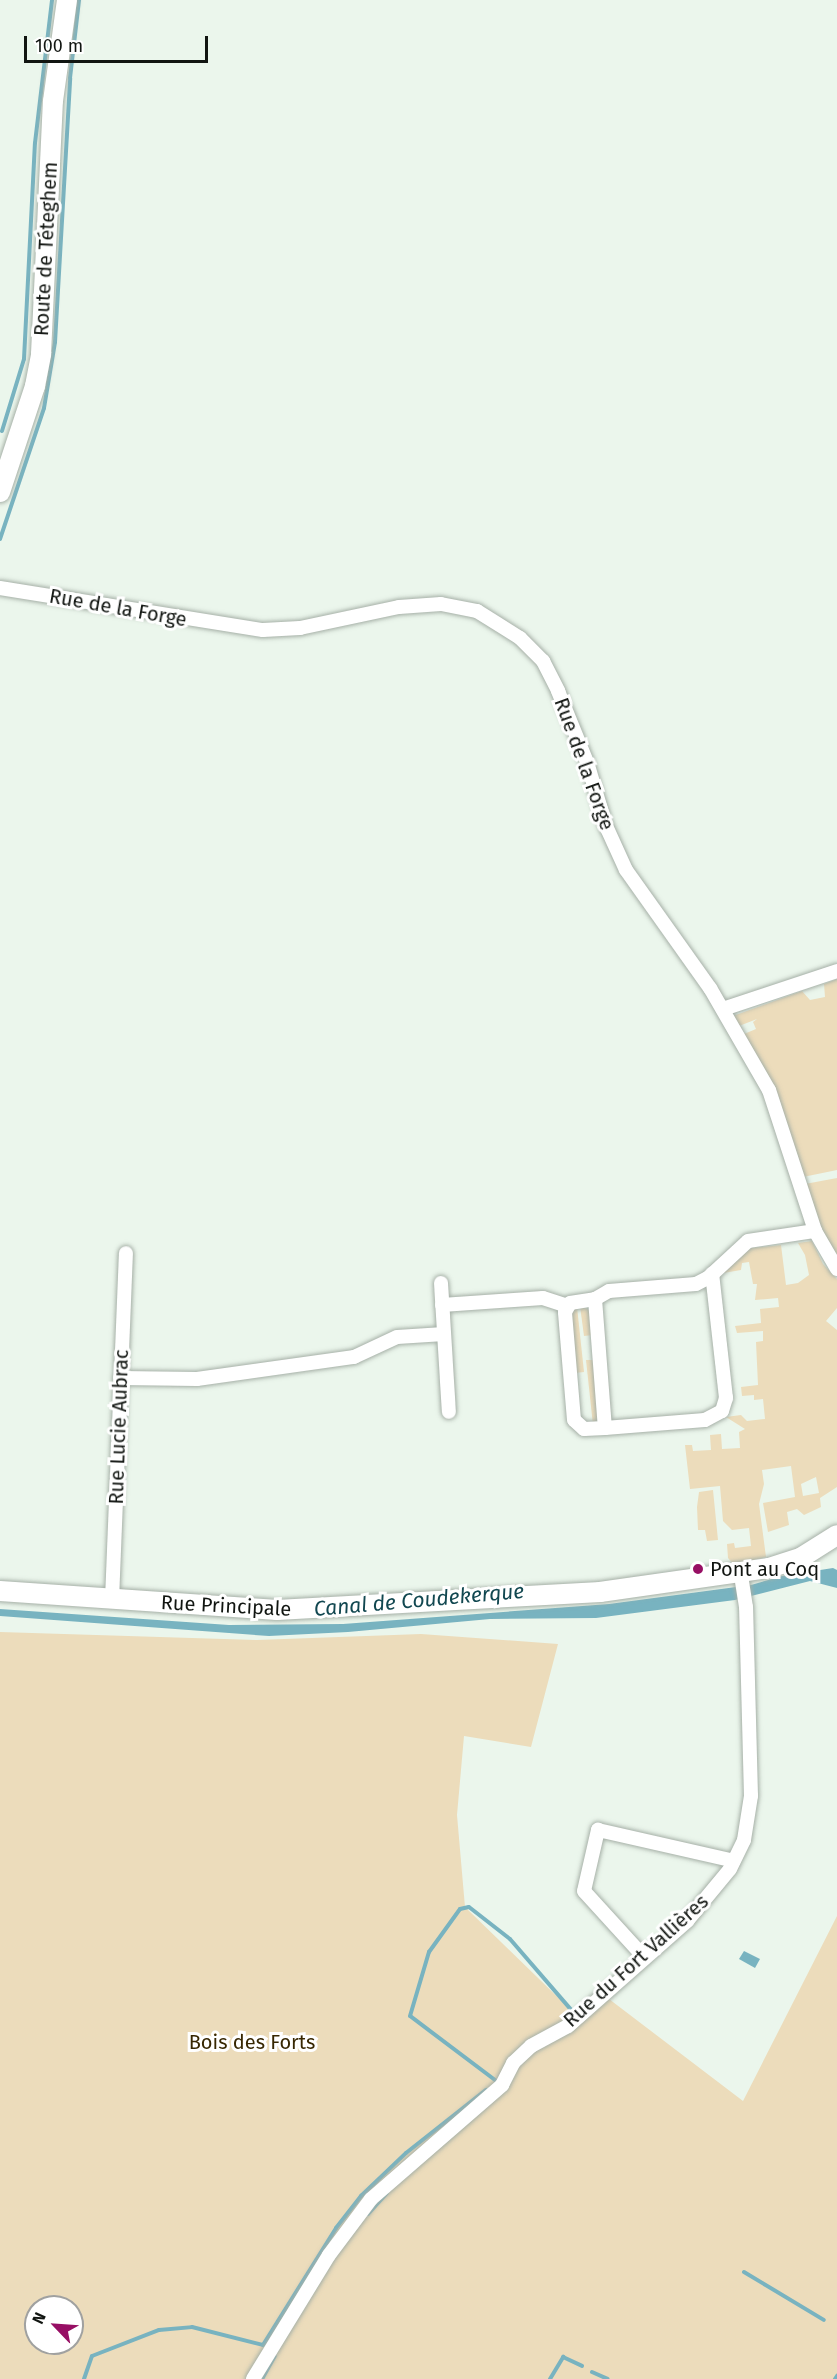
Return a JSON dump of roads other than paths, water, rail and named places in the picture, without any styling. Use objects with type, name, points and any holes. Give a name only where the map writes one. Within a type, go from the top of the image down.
[{"type":"street","name":"Route de Téteghem","points":[[0,492],[35,386],[41,354],[53,100],[67,0]]},
{"type":"street","name":"Rue de la Forge","points":[[0,588],[263,630],[300,628],[424,604],[459,606],[495,620],[534,650],[546,667],[580,743],[606,826],[621,861],[723,1009],[776,1106],[816,1231],[837,1269]]},
{"type":"street","points":[[723,1009],[837,971]]},
{"type":"street","points":[[442,1305],[543,1298],[567,1306],[595,1299],[609,1291],[696,1284],[712,1274],[748,1240],[816,1231]]},
{"type":"street","name":"Rue Lucie Aubrac","points":[[112,1600],[126,1253]]},
{"type":"street","points":[[567,1306],[575,1424],[585,1429],[705,1420],[722,1411],[726,1398],[712,1274]]},
{"type":"street","points":[[441,1283],[449,1412]]},
{"type":"street","points":[[595,1299],[605,1428]]},
{"type":"street","points":[[120,1378],[197,1379],[354,1358],[402,1336],[444,1335]]},
{"type":"street","name":"Rue Principale","points":[[0,1590],[112,1600],[263,1609],[331,1608],[500,1595],[612,1591],[741,1577],[802,1557],[837,1535]]},
{"type":"street","name":"Rue du Fort Vallières","points":[[253,2379],[329,2255],[371,2199],[502,2085],[513,2063],[531,2046],[568,2025],[693,1915],[734,1862],[750,1809],[746,1602],[741,1577]]},
{"type":"street","points":[[644,1957],[585,1894],[598,1830],[734,1862]]},
{"type":"water","points":[[833,1568],[837,1570],[837,1588],[810,1581],[735,1600],[596,1618],[490,1619],[348,1632],[269,1636],[0,1616],[0,1609],[229,1625],[343,1624],[609,1604],[751,1585],[782,1576]]},
{"type":"water","points":[[744,1951],[760,1959],[755,1968],[739,1959]]},
{"type":"waterway","points":[[2,431],[24,359],[35,143],[52,0]]},
{"type":"waterway","points":[[0,539],[44,408],[55,342],[70,78],[79,0]]},
{"type":"waterway","points":[[495,2080],[410,2016],[429,1952],[460,1909],[469,1907],[510,1939],[573,2012]]},
{"type":"waterway","points":[[84,2379],[92,2356],[159,2330],[192,2327],[263,2345],[336,2228],[361,2196],[406,2153],[486,2090]]},
{"type":"waterway","points":[[368,2214],[387,2193]]},
{"type":"waterway","points":[[744,2272],[824,2320]]},
{"type":"waterway","points":[[262,2379],[275,2356]]},
{"type":"waterway","points":[[550,2379],[563,2357],[582,2366]]},
{"type":"waterway","points":[[592,2372],[608,2379]]},
{"type":"place","name":"Pont au Coq","points":[[698,1569]]},
{"type":"water label","name":"Canal de Coudekerque","points":[[419,1600]]},
{"type":"park label","name":"Bois des Forts","points":[[252,2042]]}]
